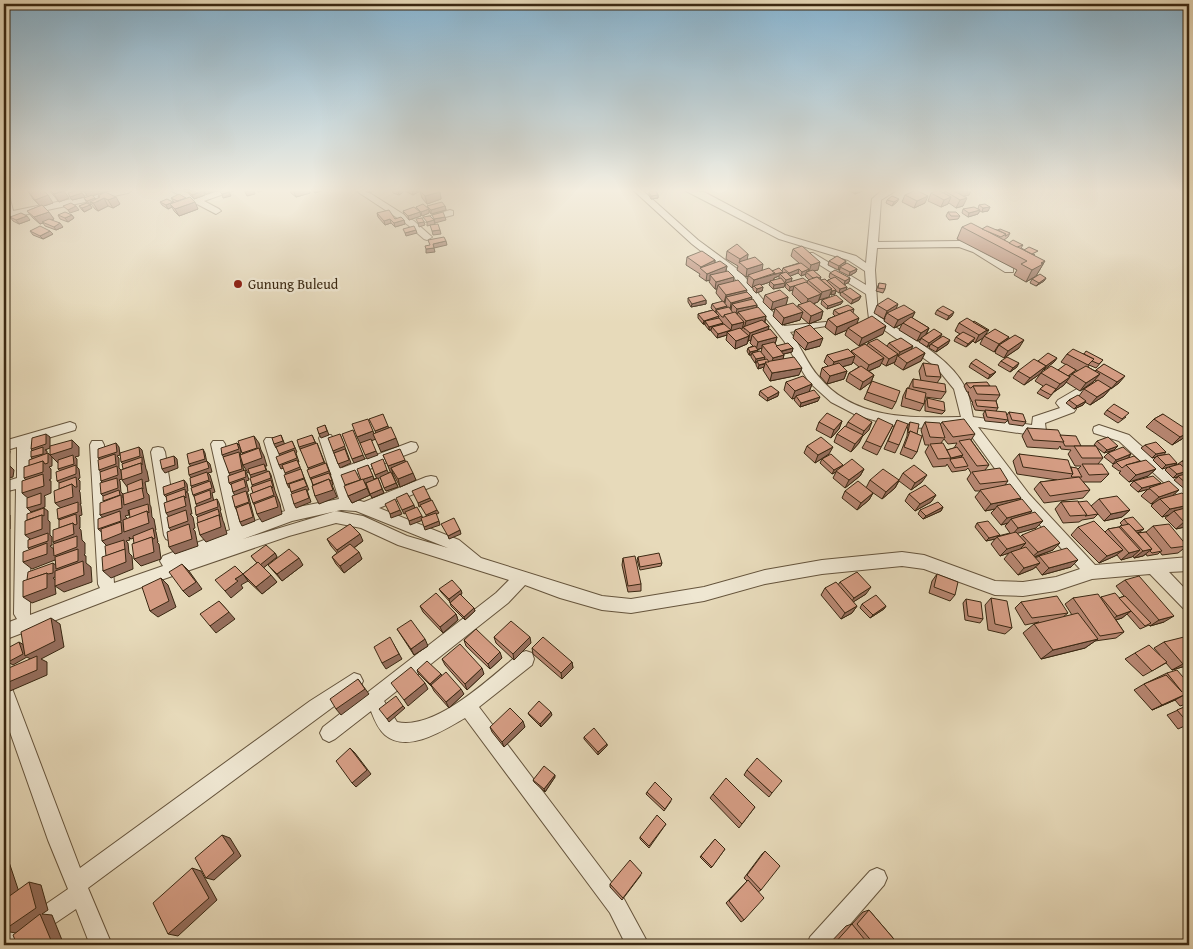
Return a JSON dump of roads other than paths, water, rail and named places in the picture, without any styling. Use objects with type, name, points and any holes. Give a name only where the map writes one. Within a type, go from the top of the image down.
[{"type":"street","points":[[424,234],[427,237]]},
{"type":"street","points":[[686,234],[736,273],[789,339],[813,379],[823,390],[860,412],[876,417],[914,423],[968,421],[1039,430],[1038,420],[1070,409],[1062,403],[1086,389]]},
{"type":"street","points":[[777,234],[852,258],[870,270]]},
{"type":"street","points":[[872,234],[874,244],[870,270],[870,292],[873,317],[940,364],[953,378],[960,389],[968,421],[1024,498],[1092,572]]},
{"type":"street","points":[[874,244],[960,244],[976,250],[1009,270]]},
{"type":"street","points":[[809,255],[870,292]]},
{"type":"street","points":[[781,330],[822,324]]},
{"type":"street","points":[[4,446],[70,427]]},
{"type":"street","points":[[1100,430],[1124,438],[1189,497]]},
{"type":"street","points":[[326,438],[347,503]]},
{"type":"street","points":[[22,614],[24,440]]},
{"type":"street","points":[[271,441],[293,515]]},
{"type":"street","points":[[218,444],[238,535]]},
{"type":"street","points":[[97,445],[106,584]]},
{"type":"street","points":[[338,475],[410,447]]},
{"type":"street","points":[[158,452],[175,558]]},
{"type":"street","points":[[4,487],[23,481]]},
{"type":"street","points":[[363,508],[431,481]]},
{"type":"street","points":[[4,621],[293,515],[311,509],[347,503],[454,544],[482,566]]},
{"type":"street","points":[[4,632],[152,576],[289,530],[336,517],[363,522],[404,542],[522,576],[560,591],[602,603],[630,606],[704,594],[765,577],[822,567],[902,559],[924,562],[995,588],[1023,589],[1056,584],[1092,572],[1189,564]]},
{"type":"street","points":[[1154,568],[1189,603]]},
{"type":"street","points":[[329,733],[502,598],[522,576]]},
{"type":"street","points":[[374,697],[389,726],[402,734],[414,733],[425,730],[468,707],[526,659]]},
{"type":"street","points":[[5,945],[316,707],[354,681]]},
{"type":"street","points":[[4,690],[78,888],[102,945]]},
{"type":"street","points":[[468,707],[618,906],[638,945]]},
{"type":"street","points":[[818,945],[877,878]]},
{"type":"place","name":"Gunung Buleud","points":[[238,284]]}]
